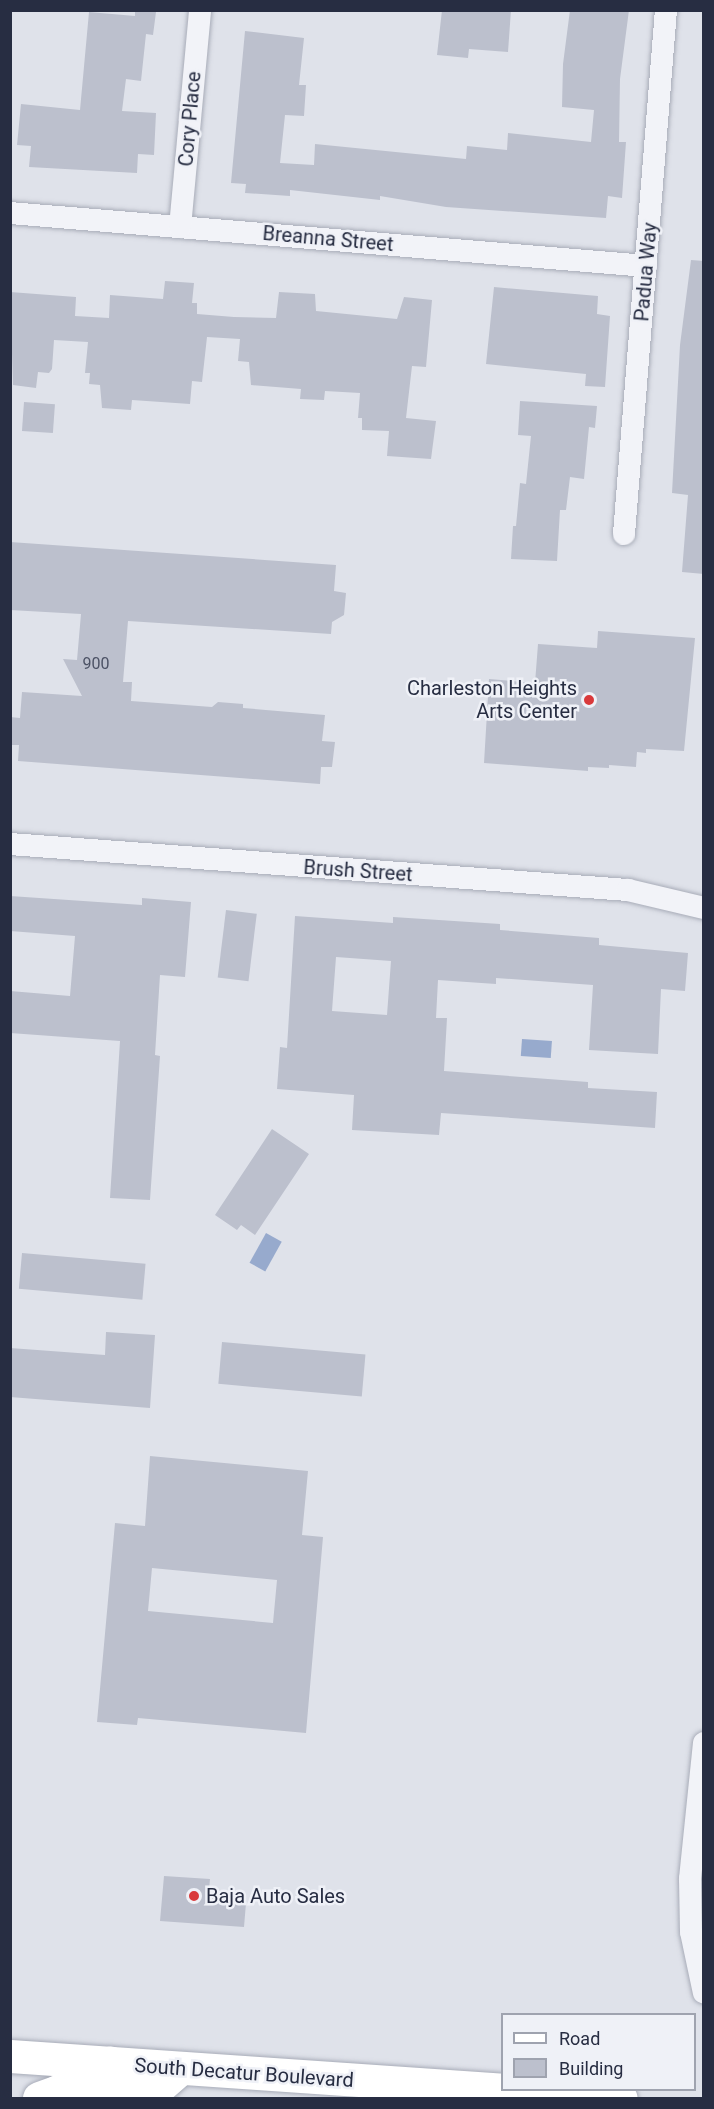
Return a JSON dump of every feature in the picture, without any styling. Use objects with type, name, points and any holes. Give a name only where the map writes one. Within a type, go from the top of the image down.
[{"type":"main road","name":"South Decatur Boulevard","points":[[10,2056],[501,2090]]},
{"type":"main road","points":[[39,2098],[58,2091],[93,2086],[110,2063]]},
{"type":"main road","points":[[117,2098],[117,2093],[123,2091],[152,2093],[181,2068]]},
{"type":"main road","name":"South Decatur Boulevard","points":[[518,2091],[621,2098]]},
{"type":"street","name":"Cory Place","points":[[180,227],[200,10]]},
{"type":"street","name":"Padua Way","points":[[624,534],[666,10]]},
{"type":"street","name":"Breanna Street","points":[[10,213],[646,266]]},
{"type":"street","name":"Brush Street","points":[[10,844],[628,890],[704,908]]},
{"type":"street","points":[[704,1743],[690,1879],[691,1932],[704,1992]]},
{"type":"water","points":[[522,1039],[552,1041],[551,1058],[521,1056]]},
{"type":"water","points":[[266,1233],[282,1242],[265,1271],[250,1263]]},
{"type":"building","points":[[135,10],[156,12],[153,35],[146,34],[141,81],[126,79],[122,111],[156,113],[154,155],[138,154],[137,173],[29,167],[31,146],[17,145],[21,104],[80,110],[89,12],[135,16]]},
{"type":"building","points":[[442,10],[511,10],[508,52],[469,49],[468,58],[437,55]]},
{"type":"building","points":[[570,10],[629,10],[620,79],[619,142],[626,142],[622,198],[608,196],[606,218],[446,207],[380,196],[380,200],[290,190],[290,196],[245,193],[246,184],[231,183],[245,31],[304,38],[299,85],[306,85],[304,116],[285,115],[280,163],[314,165],[315,144],[466,159],[467,146],[507,150],[508,133],[591,142],[594,110],[562,107],[563,64]]},
{"type":"building","points":[[691,260],[704,261],[704,574],[682,572],[688,495],[672,493],[680,345]]},
{"type":"building","points":[[165,281],[194,283],[192,303],[197,303],[197,314],[234,317],[276,318],[279,292],[315,294],[316,311],[397,319],[404,297],[432,300],[426,367],[412,366],[406,418],[436,421],[431,459],[387,456],[389,431],[362,430],[362,418],[358,418],[360,393],[325,391],[324,400],[300,399],[301,389],[251,385],[249,362],[238,361],[240,339],[207,337],[202,382],[192,381],[190,404],[132,400],[131,410],[102,408],[100,385],[89,384],[90,373],[85,373],[88,342],[54,340],[52,369],[49,373],[38,372],[36,388],[13,385],[10,292],[76,297],[75,316],[109,318],[110,295],[163,299]]},
{"type":"building","points":[[494,287],[598,296],[597,314],[610,316],[605,387],[585,386],[586,374],[486,364]]},
{"type":"building","points":[[520,401],[597,406],[595,428],[589,427],[584,479],[570,477],[566,510],[560,510],[557,561],[511,559],[513,526],[516,526],[520,483],[526,484],[531,436],[518,435]]},
{"type":"building","points":[[24,402],[55,404],[53,433],[22,431]]},
{"type":"building","points":[[10,542],[336,565],[334,591],[346,593],[344,615],[332,622],[331,634],[128,621],[123,682],[132,682],[131,701],[212,707],[218,702],[243,704],[243,708],[325,715],[322,741],[335,742],[332,767],[321,767],[320,784],[18,761],[19,745],[10,745],[10,717],[20,718],[22,692],[82,696],[63,659],[77,660],[81,614],[10,610]]},
{"type":"building","name":"Charleston Heights Arts Center","points":[[598,631],[695,638],[684,751],[646,749],[646,753],[637,752],[636,767],[609,765],[609,768],[588,767],[588,771],[484,763],[489,679],[535,683],[538,644],[597,648]]},
{"type":"building","points":[[10,896],[142,905],[142,898],[191,902],[185,977],[160,975],[155,1055],[160,1056],[150,1200],[110,1198],[120,1041],[10,1033],[10,991],[70,996],[75,936],[10,931]]},
{"type":"building","points":[[226,910],[257,914],[248,981],[218,977]]},
{"type":"building","points":[[295,916],[393,923],[393,917],[500,924],[500,930],[599,938],[599,945],[688,953],[685,991],[661,989],[658,1054],[589,1050],[593,985],[496,978],[496,984],[438,980],[436,1018],[447,1018],[444,1071],[588,1082],[588,1088],[657,1092],[655,1128],[441,1113],[439,1135],[352,1130],[354,1095],[277,1089],[280,1047],[287,1048]],"holes":[[[336,957],[391,961],[387,1015],[332,1011]]]},
{"type":"building","points":[[272,1129],[309,1154],[255,1235],[241,1225],[237,1230],[215,1215]]},
{"type":"building","points":[[22,1253],[146,1264],[142,1300],[19,1289]]},
{"type":"building","points":[[106,1332],[155,1335],[150,1408],[10,1397],[10,1348],[105,1355]]},
{"type":"building","points":[[222,1342],[365,1355],[362,1396],[218,1384]]},
{"type":"building","points":[[150,1456],[308,1471],[302,1535],[323,1537],[306,1733],[138,1718],[137,1725],[97,1722],[115,1523],[145,1526]],"holes":[[[152,1568],[277,1580],[273,1623],[148,1611]]]},
{"type":"building","name":"Baja Auto Sales","points":[[164,1876],[210,1879],[209,1890],[226,1891],[226,1902],[246,1903],[244,1927],[160,1921]]},
{"type":"place","name":"Charleston Heights Arts Center","points":[[589,700]]},
{"type":"place","name":"Baja Auto Sales","points":[[194,1896]]}]
